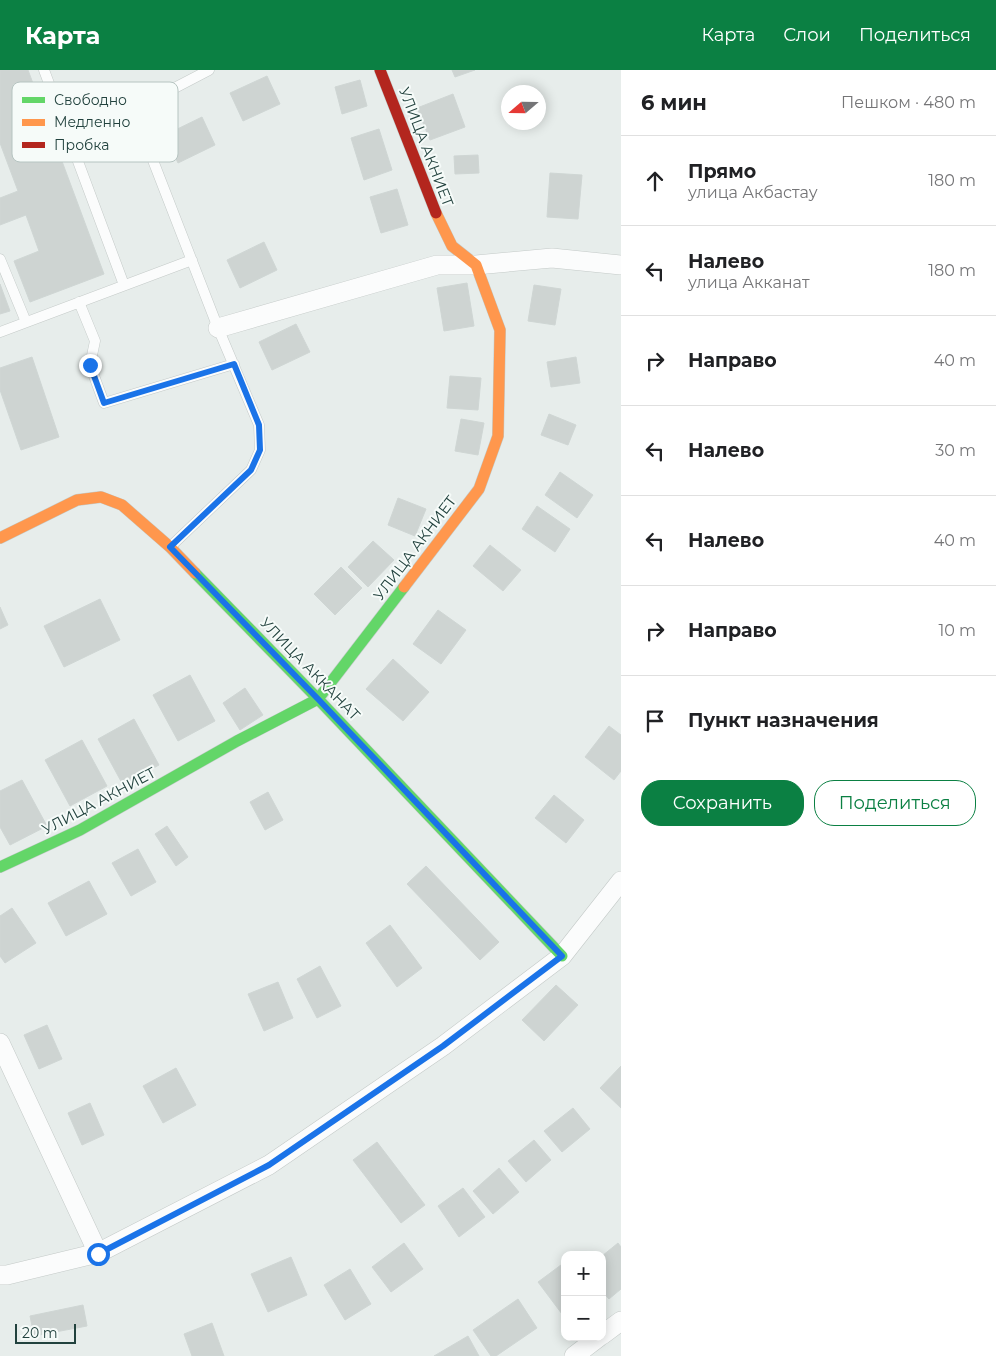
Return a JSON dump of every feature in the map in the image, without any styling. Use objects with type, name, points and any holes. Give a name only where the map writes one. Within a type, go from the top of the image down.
[{"type":"street","name":"УЛИЦА АКНИЕТ","points":[[0,867],[80,830],[237,741],[318,699],[479,489],[498,436],[500,330],[476,265],[452,246],[441,226],[380,70]]},
{"type":"street","points":[[218,328],[437,265],[476,265],[552,258],[621,265]]},
{"type":"street","name":"УЛИЦА АККАНАТ","points":[[0,538],[77,500],[101,497],[122,505],[170,547],[318,699],[562,956]]},
{"type":"street","points":[[0,1274],[7,1275],[98,1254],[269,1165],[443,1046],[562,956],[621,881]]},
{"type":"street","points":[[0,1043],[98,1254]]},
{"type":"street","points":[[606,1332],[621,1320]]},
{"type":"street","points":[[574,1356],[594,1341]]},
{"type":"lane","points":[[44,70],[48,82]]},
{"type":"lane","points":[[178,86],[208,70]]},
{"type":"lane","points":[[78,162],[124,285]]},
{"type":"lane","points":[[154,162],[218,328],[259,425],[260,450],[251,470],[170,547]]},
{"type":"lane","points":[[0,259],[26,322]]},
{"type":"lane","points":[[0,332],[192,260]]},
{"type":"lane","points":[[79,302],[95,342],[90,365],[104,403],[234,364]]},
{"type":"building","points":[[0,70],[28,70],[32,82],[12,82],[12,162],[62,162],[104,274],[30,302],[14,261],[39,251],[26,215],[0,225],[0,198],[18,191],[0,143]]},
{"type":"building","points":[[452,70],[475,70],[455,77]]},
{"type":"building","points":[[267,76],[280,104],[243,121],[230,93]]},
{"type":"building","points":[[360,80],[367,106],[342,114],[335,87]]},
{"type":"building","points":[[453,94],[465,127],[430,140],[417,108]]},
{"type":"building","points":[[202,117],[215,145],[178,163],[178,129]]},
{"type":"building","points":[[379,129],[392,170],[364,180],[351,138]]},
{"type":"building","points":[[478,155],[479,173],[455,174],[454,156]]},
{"type":"building","points":[[550,173],[582,175],[578,219],[547,217]]},
{"type":"building","points":[[397,189],[408,225],[381,233],[370,197]]},
{"type":"building","points":[[264,242],[277,270],[240,288],[227,260]]},
{"type":"building","points":[[467,283],[474,326],[444,331],[437,288]]},
{"type":"building","points":[[0,284],[10,311],[0,314]]},
{"type":"building","points":[[534,285],[561,289],[555,325],[528,321]]},
{"type":"building","points":[[296,324],[310,352],[272,370],[259,342]]},
{"type":"building","points":[[32,357],[59,437],[21,450],[0,390],[0,368]]},
{"type":"building","points":[[576,357],[580,383],[551,387],[547,362]]},
{"type":"building","points":[[450,376],[481,378],[478,410],[447,408]]},
{"type":"building","points":[[549,414],[576,425],[568,445],[541,435]]},
{"type":"building","points":[[461,419],[484,423],[478,455],[455,451]]},
{"type":"building","points":[[560,472],[593,495],[577,518],[545,495]]},
{"type":"building","points":[[398,498],[426,509],[415,536],[388,525]]},
{"type":"building","points":[[537,506],[570,529],[555,552],[522,529]]},
{"type":"building","points":[[373,541],[394,560],[368,587],[348,567]]},
{"type":"building","points":[[490,545],[521,570],[503,591],[473,566]]},
{"type":"building","points":[[341,567],[362,588],[335,615],[314,594]]},
{"type":"building","points":[[100,599],[120,640],[64,667],[44,626]]},
{"type":"building","points":[[0,607],[8,625],[0,629]]},
{"type":"building","points":[[438,610],[466,630],[441,664],[413,644]]},
{"type":"building","points":[[393,659],[429,692],[403,721],[366,689]]},
{"type":"building","points":[[190,675],[215,721],[178,741],[153,695]]},
{"type":"building","points":[[245,688],[263,715],[240,730],[223,703]]},
{"type":"building","points":[[134,719],[159,765],[123,785],[98,739]]},
{"type":"building","points":[[609,726],[621,735],[621,771],[614,780],[585,757]]},
{"type":"building","points":[[82,740],[107,786],[70,806],[45,760]]},
{"type":"building","points":[[22,780],[47,826],[10,845],[0,827],[0,791]]},
{"type":"building","points":[[268,792],[283,820],[265,830],[250,802]]},
{"type":"building","points":[[554,795],[584,820],[566,843],[535,818]]},
{"type":"building","points":[[167,826],[188,857],[176,866],[155,834]]},
{"type":"building","points":[[138,849],[156,882],[131,896],[112,863]]},
{"type":"building","points":[[426,866],[499,942],[480,960],[407,884]]},
{"type":"building","points":[[89,881],[107,914],[66,936],[48,903]]},
{"type":"building","points":[[12,908],[36,943],[5,963],[0,956],[0,916]]},
{"type":"building","points":[[390,925],[422,968],[397,987],[366,943]]},
{"type":"building","points":[[320,966],[341,1006],[317,1018],[297,979]]},
{"type":"building","points":[[278,982],[293,1018],[264,1031],[248,994]]},
{"type":"building","points":[[556,985],[578,1005],[544,1041],[522,1020]]},
{"type":"building","points":[[47,1025],[62,1059],[39,1069],[24,1035]]},
{"type":"building","points":[[621,1066],[621,1108],[600,1088]]},
{"type":"building","points":[[176,1068],[196,1105],[163,1123],[143,1086]]},
{"type":"building","points":[[90,1103],[104,1135],[82,1145],[68,1113]]},
{"type":"building","points":[[573,1108],[590,1129],[562,1152],[544,1131]]},
{"type":"building","points":[[534,1140],[551,1160],[526,1182],[508,1161]]},
{"type":"building","points":[[377,1142],[425,1205],[401,1223],[353,1160]]},
{"type":"building","points":[[499,1168],[519,1192],[493,1214],[473,1191]]},
{"type":"building","points":[[463,1188],[485,1217],[459,1237],[438,1206]]},
{"type":"building","points":[[404,1243],[423,1269],[391,1292],[372,1267]]},
{"type":"building","points":[[618,1243],[621,1247],[621,1289],[609,1299],[606,1296],[606,1253]]},
{"type":"building","points":[[291,1257],[307,1295],[268,1312],[251,1274]]},
{"type":"building","points":[[561,1265],[561,1313],[538,1282]]},
{"type":"building","points":[[350,1269],[371,1304],[345,1320],[324,1285]]},
{"type":"building","points":[[518,1299],[537,1328],[496,1356],[491,1356],[473,1330]]},
{"type":"building","points":[[83,1305],[87,1326],[34,1336],[30,1316]]},
{"type":"building","points":[[212,1323],[224,1356],[192,1356],[184,1334]]},
{"type":"building","points":[[468,1336],[479,1356],[434,1356]]},
{"type":"traffic: fast","points":[[195,573],[318,699],[562,956]]},
{"type":"traffic: fast","points":[[0,867],[80,830],[237,741],[318,699],[404,587]]},
{"type":"traffic: slow","points":[[404,587],[479,489],[498,436],[500,330],[476,265],[452,246],[436,213]]},
{"type":"traffic: slow","points":[[0,538],[77,500],[101,497],[122,505],[170,547],[195,573]]},
{"type":"traffic: jam","points":[[380,70],[436,213]]},
{"type":"route","points":[[90,365],[104,403],[234,364],[259,425],[260,450],[251,470],[170,547],[318,699],[562,956],[443,1046],[269,1165],[98,1254]]}]
